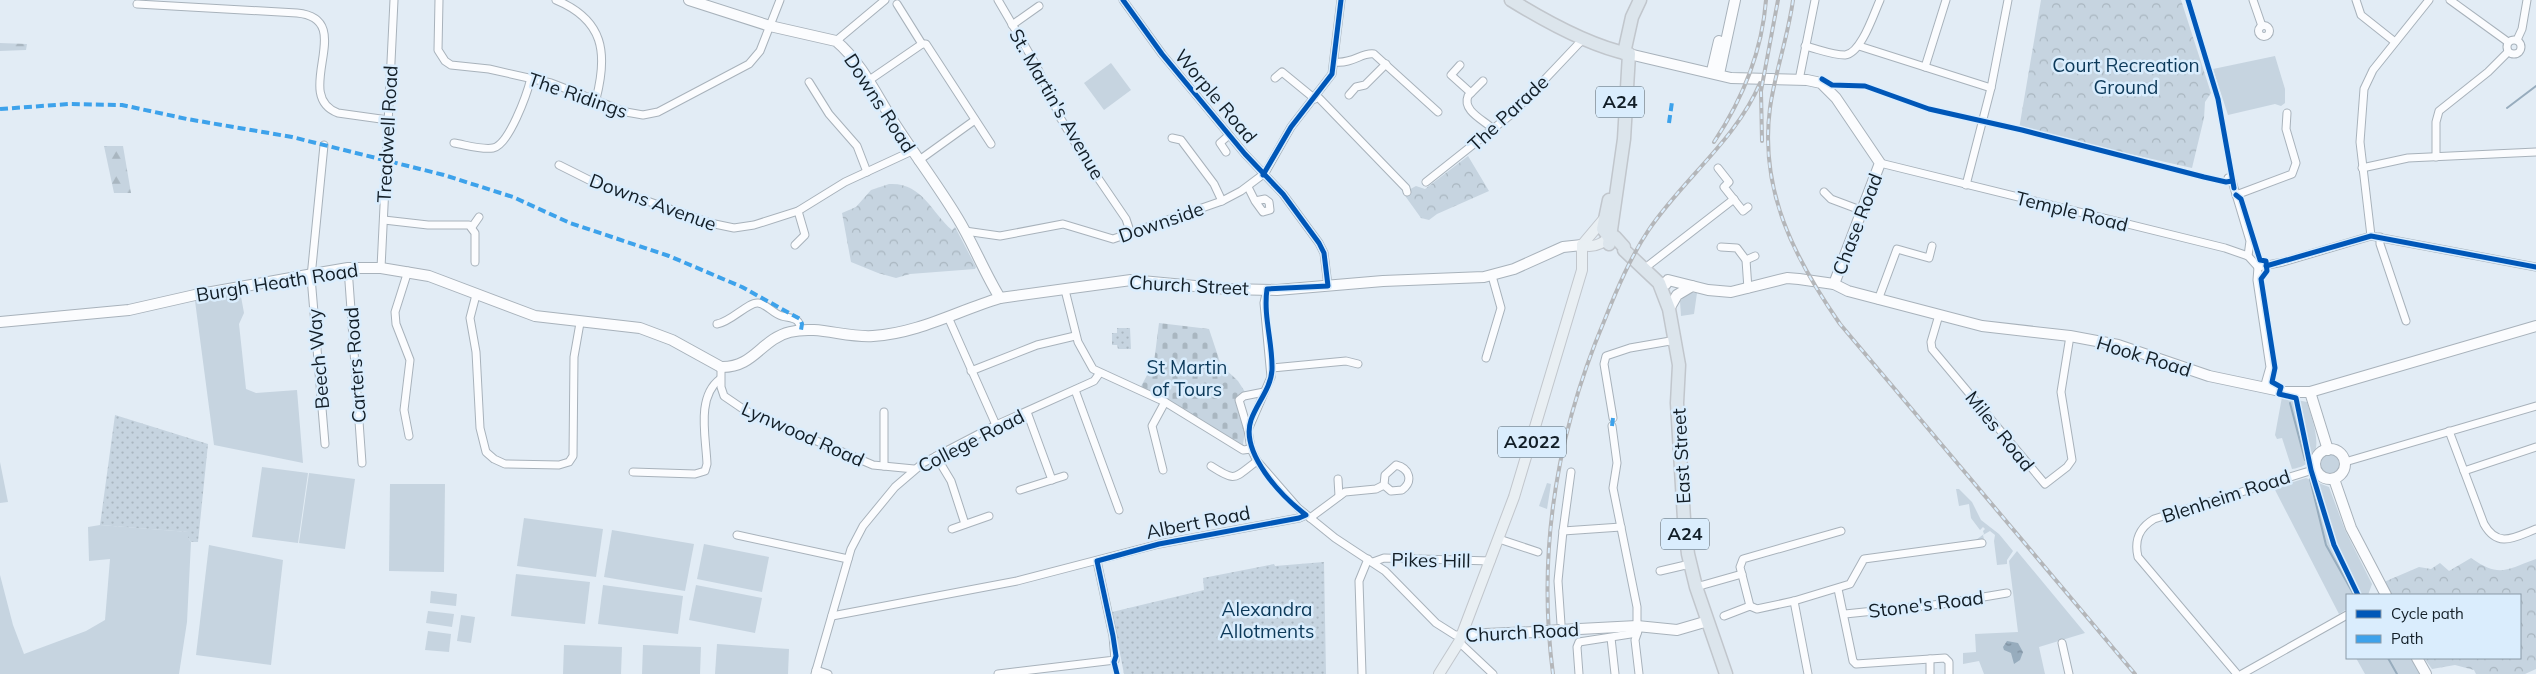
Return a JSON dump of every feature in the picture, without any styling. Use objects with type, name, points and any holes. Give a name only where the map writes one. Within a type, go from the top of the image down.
[{"type":"highway","points":[[1511,0],[1553,24],[1624,53]]},
{"type":"highway","name":"A24","points":[[1624,53],[1624,138],[1613,227],[1609,237],[1603,231],[1603,220],[1612,189],[1624,53],[1632,17],[1640,0]]},
{"type":"highway","name":"East Street","points":[[1609,237],[1609,244],[1620,251],[1624,250],[1662,283],[1669,309],[1676,340],[1684,519],[1690,564],[1726,674]]},
{"type":"main road","name":"Downs Road","points":[[689,0],[770,26],[836,41],[852,56],[912,152],[965,231],[980,264],[1000,298]]},
{"type":"main road","points":[[1715,72],[1729,0]]},
{"type":"main road","points":[[1715,72],[1735,0]]},
{"type":"main road","points":[[1624,53],[1740,79],[1800,80],[1816,82],[1826,86],[1880,163]]},
{"type":"main road","name":"Chase Road","points":[[1834,284],[1880,163]]},
{"type":"main road","points":[[1582,245],[1603,220]]},
{"type":"main road","points":[[1582,245],[1589,239],[1600,236],[1609,237]]},
{"type":"main road","name":"Church Street","points":[[1000,298],[1137,280],[1213,288],[1267,290],[1383,280],[1492,276],[1514,269],[1564,247],[1582,245]]},
{"type":"main road","name":"A2022","points":[[1439,674],[1460,638],[1499,539],[1524,468],[1581,275],[1582,245]]},
{"type":"main road","name":"Burgh Heath Road","points":[[0,322],[128,310],[195,295],[348,268],[381,268],[408,271],[436,278],[476,295],[536,316],[580,323],[618,325],[655,333],[721,367]]},
{"type":"main road","name":"Hook Road","points":[[1662,283],[1668,280],[1724,292],[1748,289],[1787,278],[1834,284],[1848,291],[1878,300],[1982,326],[2070,336],[2118,344],[2182,368],[2293,393],[2310,392],[2536,326]]},
{"type":"main road","points":[[1669,309],[1677,295],[1692,286]]},
{"type":"main road","points":[[721,367],[744,363],[774,339],[801,330],[873,336],[912,330],[980,303],[1000,298]]},
{"type":"main road","points":[[2310,392],[2328,450]]},
{"type":"main road","points":[[2328,450],[2339,453],[2345,462],[2342,473],[2334,479],[2324,478],[2316,469],[2319,455],[2328,450]]},
{"type":"main road","points":[[2334,479],[2351,528],[2384,594]]},
{"type":"main road","name":"Church Road","points":[[1460,638],[1535,632],[1560,627],[1677,630],[1708,621]]},
{"type":"main road","points":[[2418,659],[2426,674]]},
{"type":"street","points":[[224,9],[225,0]]},
{"type":"street","name":"Treadwell Road","points":[[381,268],[394,0]]},
{"type":"street","name":"The Ridings","points":[[439,0],[438,50],[445,61],[458,66],[489,69],[531,78],[596,99],[626,112],[643,115],[658,112],[749,64],[760,51],[780,0]]},
{"type":"street","points":[[556,0],[566,4],[583,17],[599,40],[604,58],[596,99]]},
{"type":"street","points":[[836,41],[885,0]]},
{"type":"street","name":"St. Martin's Avenue","points":[[998,0],[1040,72],[1061,119],[1083,156],[1126,219],[1131,234]]},
{"type":"street","name":"Worple Road","points":[[1123,0],[1151,41],[1254,164],[1283,194],[1323,249],[1328,286]]},
{"type":"street","name":"Downside","points":[[965,231],[1000,236],[1063,224],[1109,239],[1131,234],[1222,201],[1248,187],[1263,174],[1291,127],[1332,74],[1335,62],[1341,0]]},
{"type":"street","points":[[1800,80],[1815,0]]},
{"type":"street","points":[[1806,46],[1843,55],[1852,53],[1859,46],[1880,0]]},
{"type":"street","points":[[1925,67],[1946,0]]},
{"type":"street","points":[[1966,185],[1991,88],[2008,0]]},
{"type":"street","points":[[2253,0],[2262,26]]},
{"type":"street","points":[[2356,0],[2361,16],[2395,42]]},
{"type":"street","points":[[2371,236],[2360,142],[2366,81],[2429,0]]},
{"type":"street","points":[[2450,0],[2508,42]]},
{"type":"street","points":[[2517,40],[2522,29],[2528,0]]},
{"type":"street","points":[[137,4],[305,14],[317,20],[325,36],[320,89],[322,101],[338,113],[388,120]]},
{"type":"street","points":[[896,4],[922,44],[926,44],[991,144]]},
{"type":"street","points":[[1012,25],[1039,6]]},
{"type":"street","name":"The Parade","points":[[1426,182],[1513,113],[1584,37]]},
{"type":"street","points":[[2508,42],[2513,39],[2517,40]]},
{"type":"street","points":[[2508,52],[2516,54],[2520,52],[2520,43],[2517,40]]},
{"type":"street","points":[[2436,157],[2436,122],[2439,111],[2488,72],[2508,52],[2508,42]]},
{"type":"street","points":[[868,81],[922,44]]},
{"type":"street","points":[[1859,46],[1991,88]]},
{"type":"street","points":[[1335,62],[1350,62],[1371,53],[1386,64],[1438,112]]},
{"type":"street","points":[[1349,95],[1356,87],[1365,85],[1386,64]]},
{"type":"street","points":[[1460,65],[1452,75],[1470,94]]},
{"type":"street","points":[[1275,78],[1282,72],[1316,97],[1406,188],[1407,192]]},
{"type":"street","points":[[454,143],[490,148],[501,144],[522,105],[531,78]]},
{"type":"street","points":[[1483,81],[1466,100],[1467,106],[1493,129]]},
{"type":"street","points":[[809,82],[828,114],[857,146],[867,172]]},
{"type":"street","points":[[2236,195],[2292,174],[2296,163],[2286,129],[2286,113]]},
{"type":"street","points":[[918,161],[975,120]]},
{"type":"street","points":[[1226,152],[1220,143],[1229,135]]},
{"type":"street","points":[[1172,138],[1181,140],[1214,184],[1222,201]]},
{"type":"street","name":"Beech Way","points":[[324,145],[312,274],[325,444]]},
{"type":"street","name":"Downs Avenue","points":[[559,165],[593,182],[725,227],[754,225],[798,210],[867,172],[912,152]]},
{"type":"street","points":[[2362,168],[2408,158],[2536,152]]},
{"type":"street","points":[[1254,164],[1261,164],[1273,157]]},
{"type":"street","name":"Temple Road","points":[[1880,163],[2248,256]]},
{"type":"street","points":[[1718,168],[1730,182],[1724,186],[1743,211],[1748,207]]},
{"type":"street","points":[[2228,178],[2232,181],[2250,241],[2248,256],[2258,267],[2257,280],[2270,367],[2264,388]]},
{"type":"street","points":[[1248,187],[1255,201]]},
{"type":"street","points":[[1824,192],[1831,199],[1863,211]]},
{"type":"street","points":[[1645,268],[1734,199]]},
{"type":"street","points":[[795,245],[806,235],[798,210]]},
{"type":"street","points":[[472,227],[479,217]]},
{"type":"street","points":[[384,220],[423,224],[466,224],[472,227],[475,233],[475,262]]},
{"type":"street","points":[[2258,267],[2283,262],[2371,236],[2536,267]]},
{"type":"street","points":[[2380,237],[2380,244],[2406,321]]},
{"type":"street","points":[[1878,300],[1896,249],[1929,258],[1932,246]]},
{"type":"street","points":[[1721,247],[1737,248],[1746,260],[1748,289]]},
{"type":"street","points":[[1746,260],[1756,256]]},
{"type":"street","name":"Carters Road","points":[[348,268],[362,463]]},
{"type":"street","points":[[408,271],[395,312],[396,324],[410,360],[404,410],[409,436]]},
{"type":"street","points":[[1486,358],[1501,308],[1492,276]]},
{"type":"street","points":[[1065,290],[1076,336],[1088,364],[1099,374],[1165,402],[1243,450],[1252,449]]},
{"type":"street","points":[[1248,430],[1272,368],[1264,303],[1267,290]]},
{"type":"street","points":[[476,295],[470,318],[476,352],[481,435],[486,452],[494,459],[505,464],[559,465],[569,462],[573,456],[574,357],[580,323]]},
{"type":"street","points":[[716,324],[729,321],[753,304],[758,303],[778,315],[796,319],[800,323],[801,330]]},
{"type":"street","name":"Miles Road","points":[[1939,315],[1931,342],[1932,349],[2045,484],[2067,467],[2072,460],[2061,392],[2070,336]]},
{"type":"street","points":[[948,317],[996,425]]},
{"type":"street","points":[[971,371],[1036,345],[1076,336]]},
{"type":"street","points":[[1639,674],[1635,640],[1638,629],[1637,607],[1614,480],[1617,463],[1604,364],[1605,358],[1610,353],[1676,340]]},
{"type":"street","points":[[1272,368],[1346,361],[1358,364]]},
{"type":"street","points":[[633,472],[695,474],[705,470],[707,464],[705,403],[710,389],[720,379],[721,367]]},
{"type":"street","name":"College Road","points":[[815,672],[848,559],[856,538],[871,514],[914,469],[996,425],[1094,381],[1099,374]]},
{"type":"street","name":"Lynwood Road","points":[[720,379],[724,396],[746,411],[874,465],[911,467],[914,469]]},
{"type":"street","points":[[1075,390],[1120,510]]},
{"type":"street","name":"Church Road","points":[[1264,392],[1244,396],[1239,400],[1257,461],[1285,496],[1335,538],[1385,571],[1432,619],[1460,638]]},
{"type":"street","points":[[1163,470],[1152,431],[1154,421],[1165,402]]},
{"type":"street","points":[[2345,462],[2536,406]]},
{"type":"street","points":[[884,412],[884,466]]},
{"type":"street","points":[[1027,412],[1052,480]]},
{"type":"street","points":[[2450,431],[2484,524],[2491,534],[2507,540],[2536,529]]},
{"type":"street","points":[[2464,471],[2536,447]]},
{"type":"street","points":[[936,456],[951,482],[965,524]]},
{"type":"street","points":[[1211,466],[1226,477],[1236,477],[1242,475],[1257,461]]},
{"type":"street","name":"Blenheim Road","points":[[2237,674],[2138,557],[2136,541],[2138,535],[2147,523],[2154,519],[2316,469]]},
{"type":"street","points":[[1560,627],[1558,580],[1562,534],[1571,472]]},
{"type":"street","points":[[1020,490],[1064,476]]},
{"type":"street","points":[[1338,479],[1339,496]]},
{"type":"street","points":[[1308,516],[1350,490],[1376,490],[1384,485]]},
{"type":"street","points":[[952,529],[989,516]]},
{"type":"street","name":"Albert Road","points":[[832,616],[1017,581],[1160,544],[1308,516]]},
{"type":"street","points":[[1562,534],[1621,527]]},
{"type":"street","points":[[1750,606],[1740,564],[1745,558],[1841,531]]},
{"type":"street","points":[[736,535],[848,559]]},
{"type":"street","points":[[1499,539],[1538,552]]},
{"type":"street","points":[[1724,616],[1750,606],[1757,609],[1838,589],[1852,582],[1862,560],[1910,551],[1939,550],[1982,543]]},
{"type":"street","name":"Pikes Hill","points":[[1370,561],[1384,558],[1490,561]]},
{"type":"street","points":[[998,674],[1114,662],[1115,650],[1097,561]]},
{"type":"street","points":[[1362,674],[1359,578],[1370,561]]},
{"type":"street","points":[[1660,571],[1690,564]]},
{"type":"street","points":[[1696,587],[1742,574]]},
{"type":"street","points":[[1838,589],[1845,614],[1853,660],[1856,664],[1945,658],[1948,662],[1949,674]]},
{"type":"street","name":"Stone's Road","points":[[1845,614],[1942,604],[2007,593]]},
{"type":"street","points":[[1794,601],[1808,674]]},
{"type":"street","points":[[2242,674],[2346,616]]},
{"type":"street","points":[[1579,674],[1578,644],[1611,638],[1638,629]]},
{"type":"street","points":[[1460,638],[1493,674]]},
{"type":"street","points":[[1611,638],[1615,674]]},
{"type":"street","points":[[2062,643],[2068,674]]},
{"type":"street","points":[[1930,659],[1930,674]]},
{"type":"street","points":[[815,672],[828,674]]},
{"type":"green space","name":"Court Recreation Ground","points":[[2041,0],[2181,0],[2211,93],[2205,102],[2204,118],[2192,168],[2019,129]]},
{"type":"green space","points":[[0,43],[27,44],[26,50],[0,51]]},
{"type":"green space","points":[[2275,56],[2285,89],[2285,103],[2281,106],[2275,104],[2228,115],[2213,69]]},
{"type":"green space","points":[[1111,63],[1131,90],[1104,110],[1084,83]]},
{"type":"green space","points":[[104,146],[123,146],[131,193],[114,193]]},
{"type":"green space","points":[[1468,156],[1489,191],[1437,214],[1429,220],[1421,218],[1403,193],[1416,186],[1425,189]]},
{"type":"green space","points":[[889,184],[910,188],[918,193],[952,230],[955,227],[976,267],[975,269],[910,274],[896,278],[851,262],[842,213],[856,207],[871,190]]},
{"type":"green space","points":[[240,291],[244,313],[239,324],[246,389],[256,393],[297,390],[303,463],[214,445],[195,301]]},
{"type":"green space","points":[[1689,293],[1697,293],[1694,314],[1681,316],[1680,301]]},
{"type":"green space","name":"St Martin of Tours","points":[[1159,323],[1209,329],[1221,365],[1238,381],[1247,395],[1236,399],[1245,431],[1243,444],[1246,452],[1138,392],[1154,362]]},
{"type":"green space","points":[[1117,328],[1130,328],[1131,349],[1118,349],[1117,345],[1112,345],[1112,333],[1117,333]]},
{"type":"green space","points":[[2282,397],[2307,402],[2315,432],[2315,451],[2311,459],[2304,465],[2292,469],[2282,438],[2277,439],[2275,435]]},
{"type":"green space","points":[[115,415],[208,444],[198,542],[191,542],[188,538],[188,532],[100,525]]},
{"type":"green space","points":[[2325,452],[2335,452],[2342,459],[2342,469],[2335,476],[2325,476],[2318,469],[2318,459]]},
{"type":"green space","points":[[0,462],[8,502],[0,503]]},
{"type":"green space","points":[[262,467],[308,473],[298,543],[252,537]]},
{"type":"green space","points":[[309,473],[355,479],[345,549],[299,543]]},
{"type":"green space","points":[[2306,478],[2329,487],[2345,530],[2372,584],[2368,594],[2346,594],[2346,610],[2339,614],[2274,488]]},
{"type":"green space","points":[[1547,483],[1551,484],[1547,509],[1539,506]]},
{"type":"green space","points":[[390,484],[445,484],[444,572],[389,571]]},
{"type":"green space","points":[[1956,489],[1959,489],[1972,502],[1981,520],[1999,534],[2013,551],[2007,560],[2007,564],[1997,565],[1995,535],[1990,531],[1983,535],[1984,539],[1976,540],[1984,534],[1983,531],[1985,529],[1983,527],[1980,530],[1971,518],[1969,504],[1959,506]]},
{"type":"green space","points":[[524,518],[603,529],[596,577],[517,566]]},
{"type":"green space","points":[[100,525],[189,532],[188,538],[191,542],[187,622],[179,674],[0,674],[0,575],[13,625],[24,654],[86,631],[105,620],[110,559],[89,561],[88,527]]},
{"type":"green space","points":[[612,530],[694,544],[685,591],[604,577]]},
{"type":"green space","points":[[704,544],[769,557],[762,592],[697,579]]},
{"type":"green space","points":[[209,545],[283,560],[271,665],[196,655]]},
{"type":"green space","points":[[2017,551],[2085,633],[2039,647],[2045,674],[1984,674],[1979,661],[1963,664],[1963,653],[1976,652],[1975,634],[2018,632],[2009,561]]},
{"type":"green space","points":[[2471,558],[2496,570],[2509,569],[2536,559],[2536,669],[2525,674],[2476,674],[2474,670],[2455,665],[2432,669],[2425,659],[2521,659],[2521,594],[2390,594],[2384,582],[2419,567],[2431,569],[2440,563],[2449,571]]},
{"type":"green space","name":"Alexandra Allotments","points":[[1324,562],[1326,674],[1124,674],[1112,612],[1204,590],[1203,578],[1274,564],[1275,566]]},
{"type":"green space","points":[[516,574],[590,582],[585,624],[511,616]]},
{"type":"green space","points":[[603,585],[683,596],[678,634],[598,624]]},
{"type":"green space","points":[[696,585],[762,598],[755,633],[689,620]]},
{"type":"green space","points":[[431,591],[457,594],[456,606],[430,603]]},
{"type":"green space","points":[[428,611],[454,614],[452,627],[426,623]]},
{"type":"green space","points":[[461,615],[475,617],[471,643],[457,641]]},
{"type":"green space","points":[[428,631],[451,634],[449,652],[425,650]]},
{"type":"green space","points":[[717,644],[789,649],[788,674],[715,674]]},
{"type":"green space","points":[[564,645],[622,647],[621,674],[563,674]]},
{"type":"green space","points":[[643,645],[701,647],[700,674],[642,674]]},
{"type":"green space","points":[[2357,659],[2412,659],[2420,674],[2365,674]]},
{"type":"water","points":[[2007,641],[2018,643],[2023,652],[2020,660],[2014,664],[2011,653],[2004,650],[2003,647]]},
{"type":"waterway","points":[[2188,0],[2220,97]]},
{"type":"waterway","points":[[2507,108],[2536,86]]},
{"type":"waterway","points":[[2290,403],[2305,460]]},
{"type":"waterway","points":[[2310,479],[2326,545],[2353,594]]},
{"type":"waterway","points":[[2389,659],[2397,674]]},
{"type":"railway","points":[[1714,142],[1742,92],[1749,74],[1760,38],[1766,0]]},
{"type":"railway","points":[[1762,141],[1761,91],[1778,0]]},
{"type":"railway","points":[[1793,0],[1772,95],[1768,138],[1770,168],[1775,196],[1795,249],[1840,324],[2135,674]]},
{"type":"railway","points":[[1553,674],[1548,583],[1555,493],[1574,405],[1588,362],[1619,285],[1641,241],[1676,194],[1737,123],[1750,104],[1760,83]]},
{"type":"marked path","points":[[1669,123],[1672,102]]},
{"type":"marked path","points":[[0,109],[69,104],[122,105],[187,119],[292,137],[444,175],[513,197],[570,223],[669,256],[742,287],[800,319],[802,324],[801,330]]},
{"type":"marked path","points":[[1612,426],[1613,418]]},
{"type":"cycle path","points":[[1117,674],[1114,662],[1116,656],[1113,636],[1097,561],[1159,544],[1299,518],[1306,515],[1285,497],[1265,473],[1251,446],[1249,433],[1251,420],[1269,383],[1272,370],[1266,310],[1267,289],[1328,286],[1324,253],[1319,243],[1283,194],[1245,154],[1162,54],[1123,0]]},
{"type":"cycle path","points":[[1263,175],[1291,127],[1332,74],[1341,0]]},
{"type":"cycle path","points":[[2188,0],[2218,99],[2234,188]]},
{"type":"cycle path","points":[[1822,79],[1832,85],[1865,86],[1929,109],[2022,130],[2204,177],[2226,182],[2232,181]]},
{"type":"cycle path","points":[[2236,195],[2241,199],[2260,260],[2266,261],[2267,271],[2261,279],[2275,368],[2272,382],[2281,387],[2279,394],[2296,398],[2311,470],[2334,545],[2358,594]]},
{"type":"cycle path","points":[[2266,266],[2371,236],[2536,267]]}]
